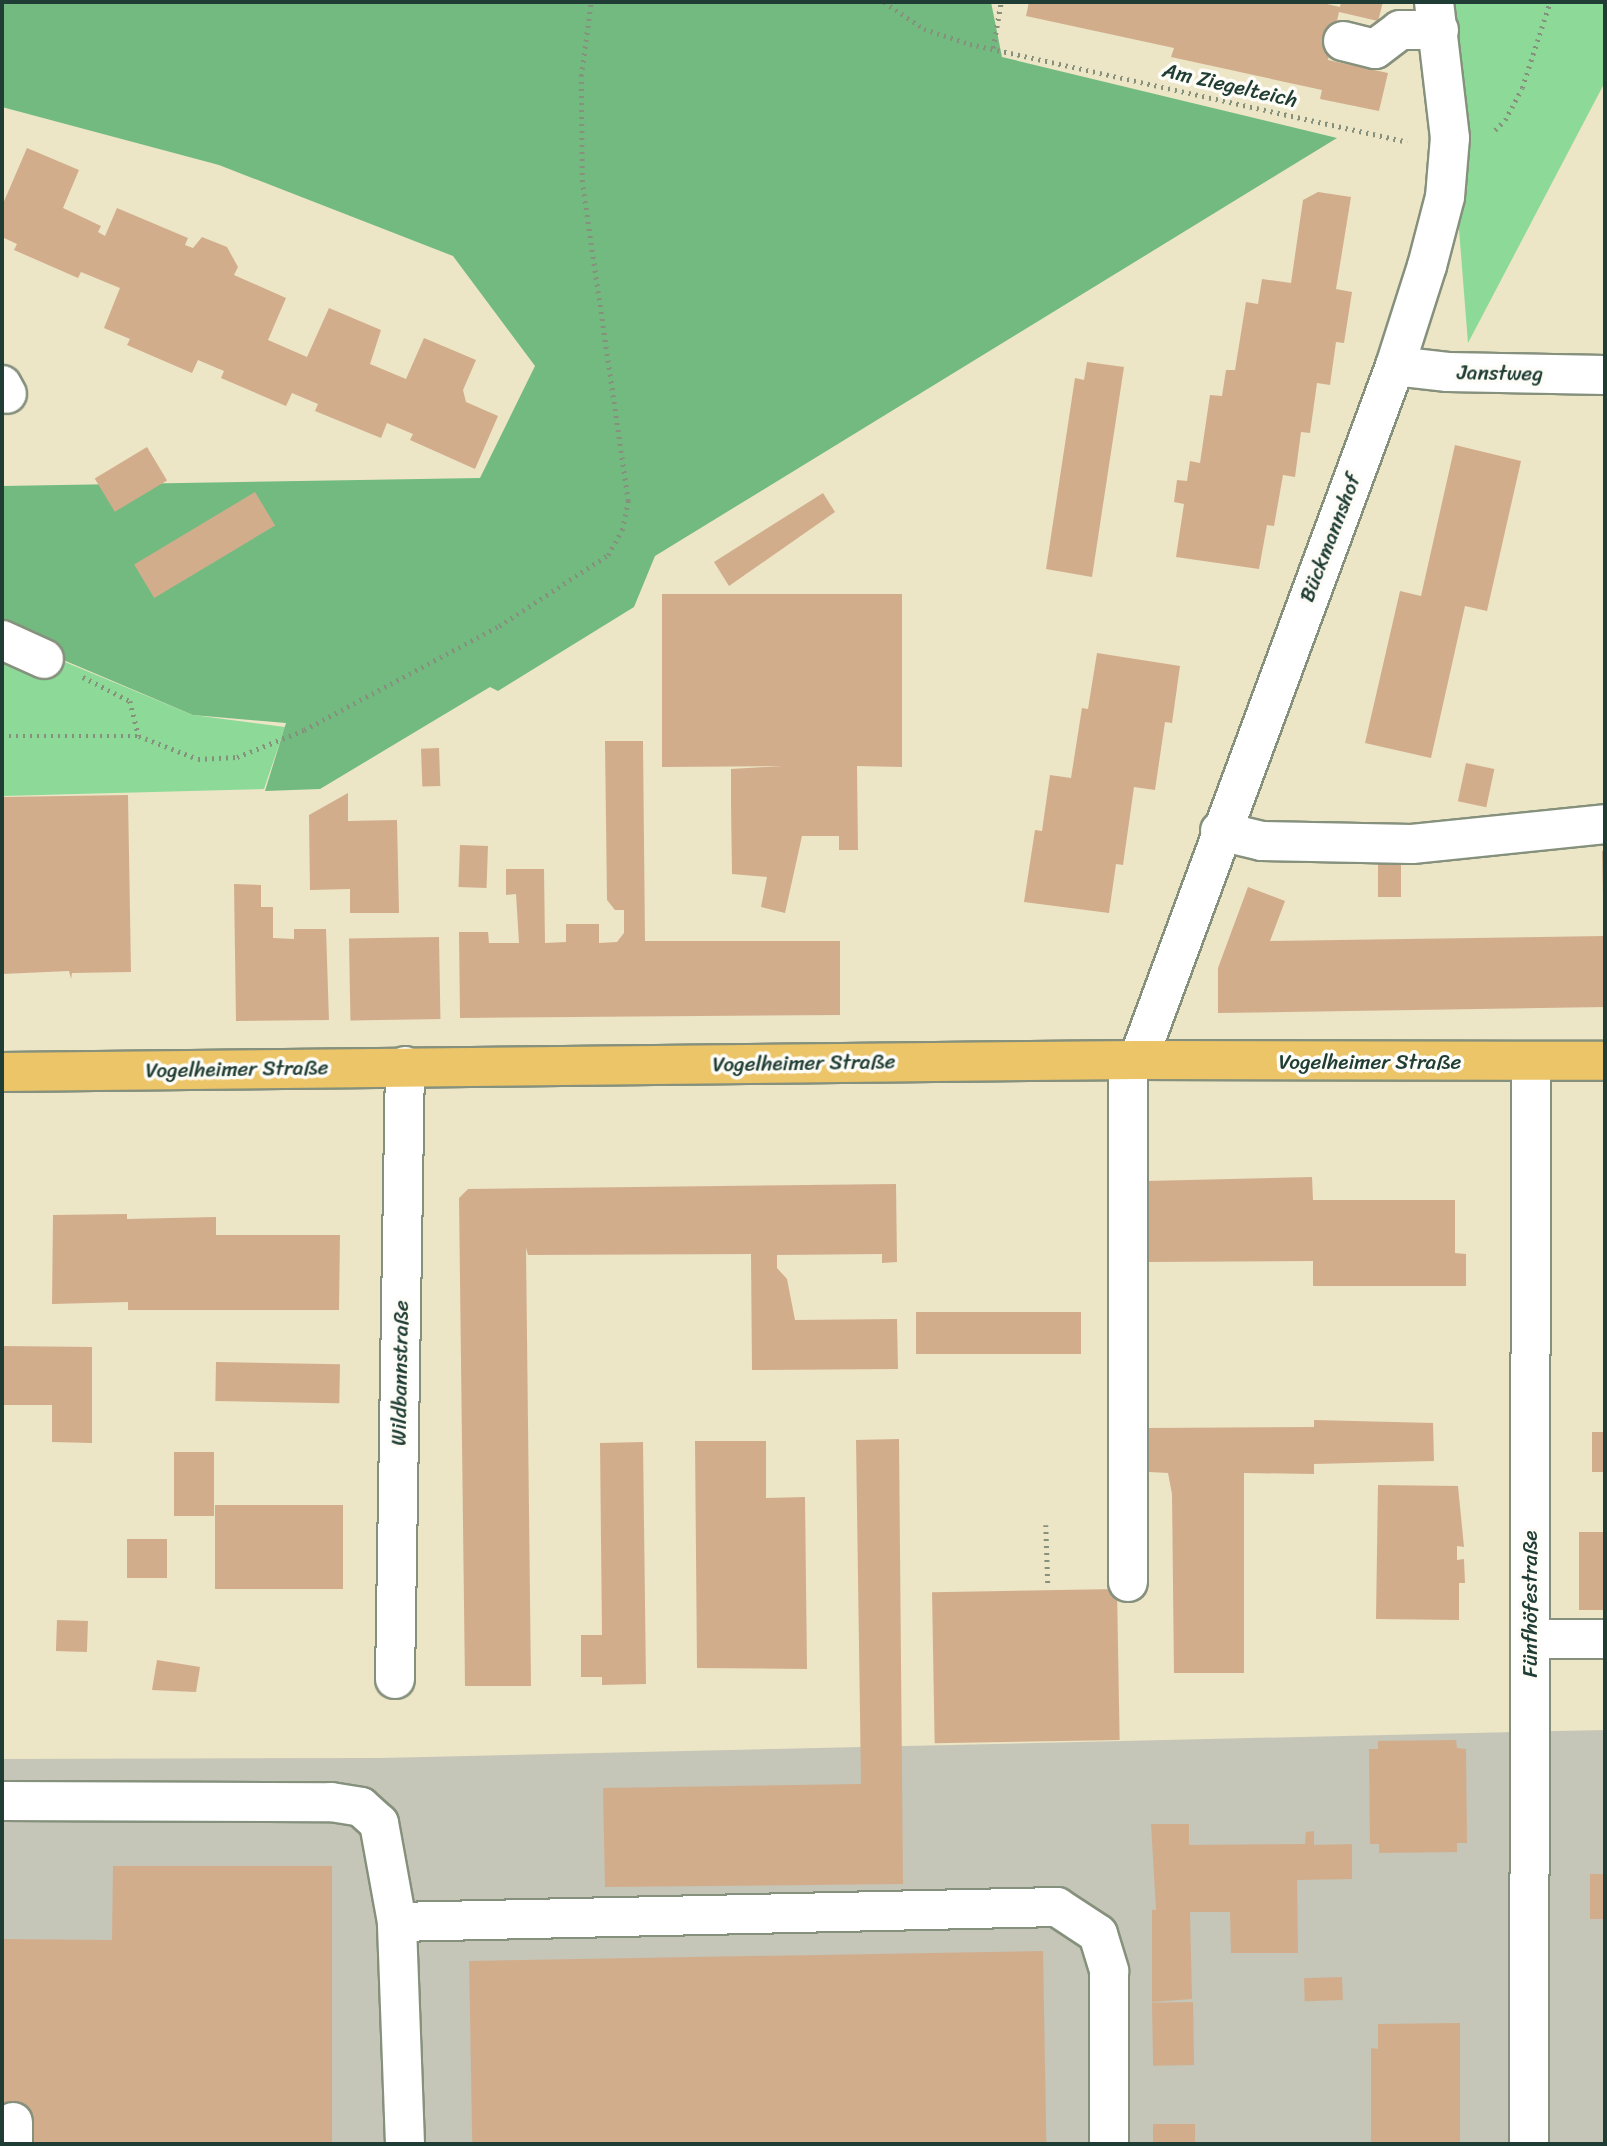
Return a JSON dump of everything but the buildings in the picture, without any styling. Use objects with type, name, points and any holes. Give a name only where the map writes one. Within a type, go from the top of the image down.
[{"type":"main road","name":"Vogelheimer Straße","points":[[2,1072],[1133,1060],[1531,1063],[1605,1061]]},
{"type":"street","name":"Bückmannshof","points":[[1128,1582],[1133,1060],[1395,366],[1445,197],[1449,144],[1436,16]]},
{"type":"street","points":[[1343,41],[1375,49],[1400,30],[1436,16]]},
{"type":"street","name":"Janstweg","points":[[1395,366],[1448,372],[1605,375]]},
{"type":"street","points":[[2,640],[44,659]]},
{"type":"street","points":[[1220,831],[1262,841],[1412,844],[1605,824]]},
{"type":"street","name":"Fünfhöfestraße","points":[[1529,2144],[1531,1063]]},
{"type":"street","name":"Wildbannstraße","points":[[395,1679],[405,1066]]},
{"type":"street","points":[[1530,1639],[1605,1639]]},
{"type":"street","points":[[2,1801],[331,1802],[361,1807],[379,1824],[397,1922],[405,2144]]},
{"type":"street","points":[[397,1922],[1056,1907],[1098,1934],[1109,1971],[1109,2144]]},
{"type":"path","points":[[2,736],[139,736],[198,759],[237,757],[270,746],[499,626],[608,555],[622,530],[628,501],[581,171],[581,76],[591,2]]},
{"type":"path","name":"Am Ziegelteich","points":[[884,2],[924,29],[993,48],[1449,144]]},
{"type":"path","points":[[993,48],[1001,2]]},
{"type":"path","points":[[1449,144],[1493,131],[1506,120],[1522,88],[1550,2]]},
{"type":"path","points":[[44,659],[130,701],[139,736]]},
{"type":"path","points":[[1046,1525],[1048,1586]]},
{"type":"shaded area","points":[[1605,1730],[1605,2144],[2,2144],[2,1759],[382,1758]]},
{"type":"green space","points":[[2,2],[991,2],[1002,57],[1337,138],[655,556],[634,607],[498,691],[490,687],[320,789],[265,791],[286,723],[193,715],[2,634],[2,486],[480,478],[535,366],[453,256],[219,165],[2,107]]},
{"type":"green space","points":[[1441,2],[1605,2],[1605,82],[1468,343]]},
{"type":"green space","points":[[2,636],[193,715],[285,727],[264,789],[2,796]]}]
